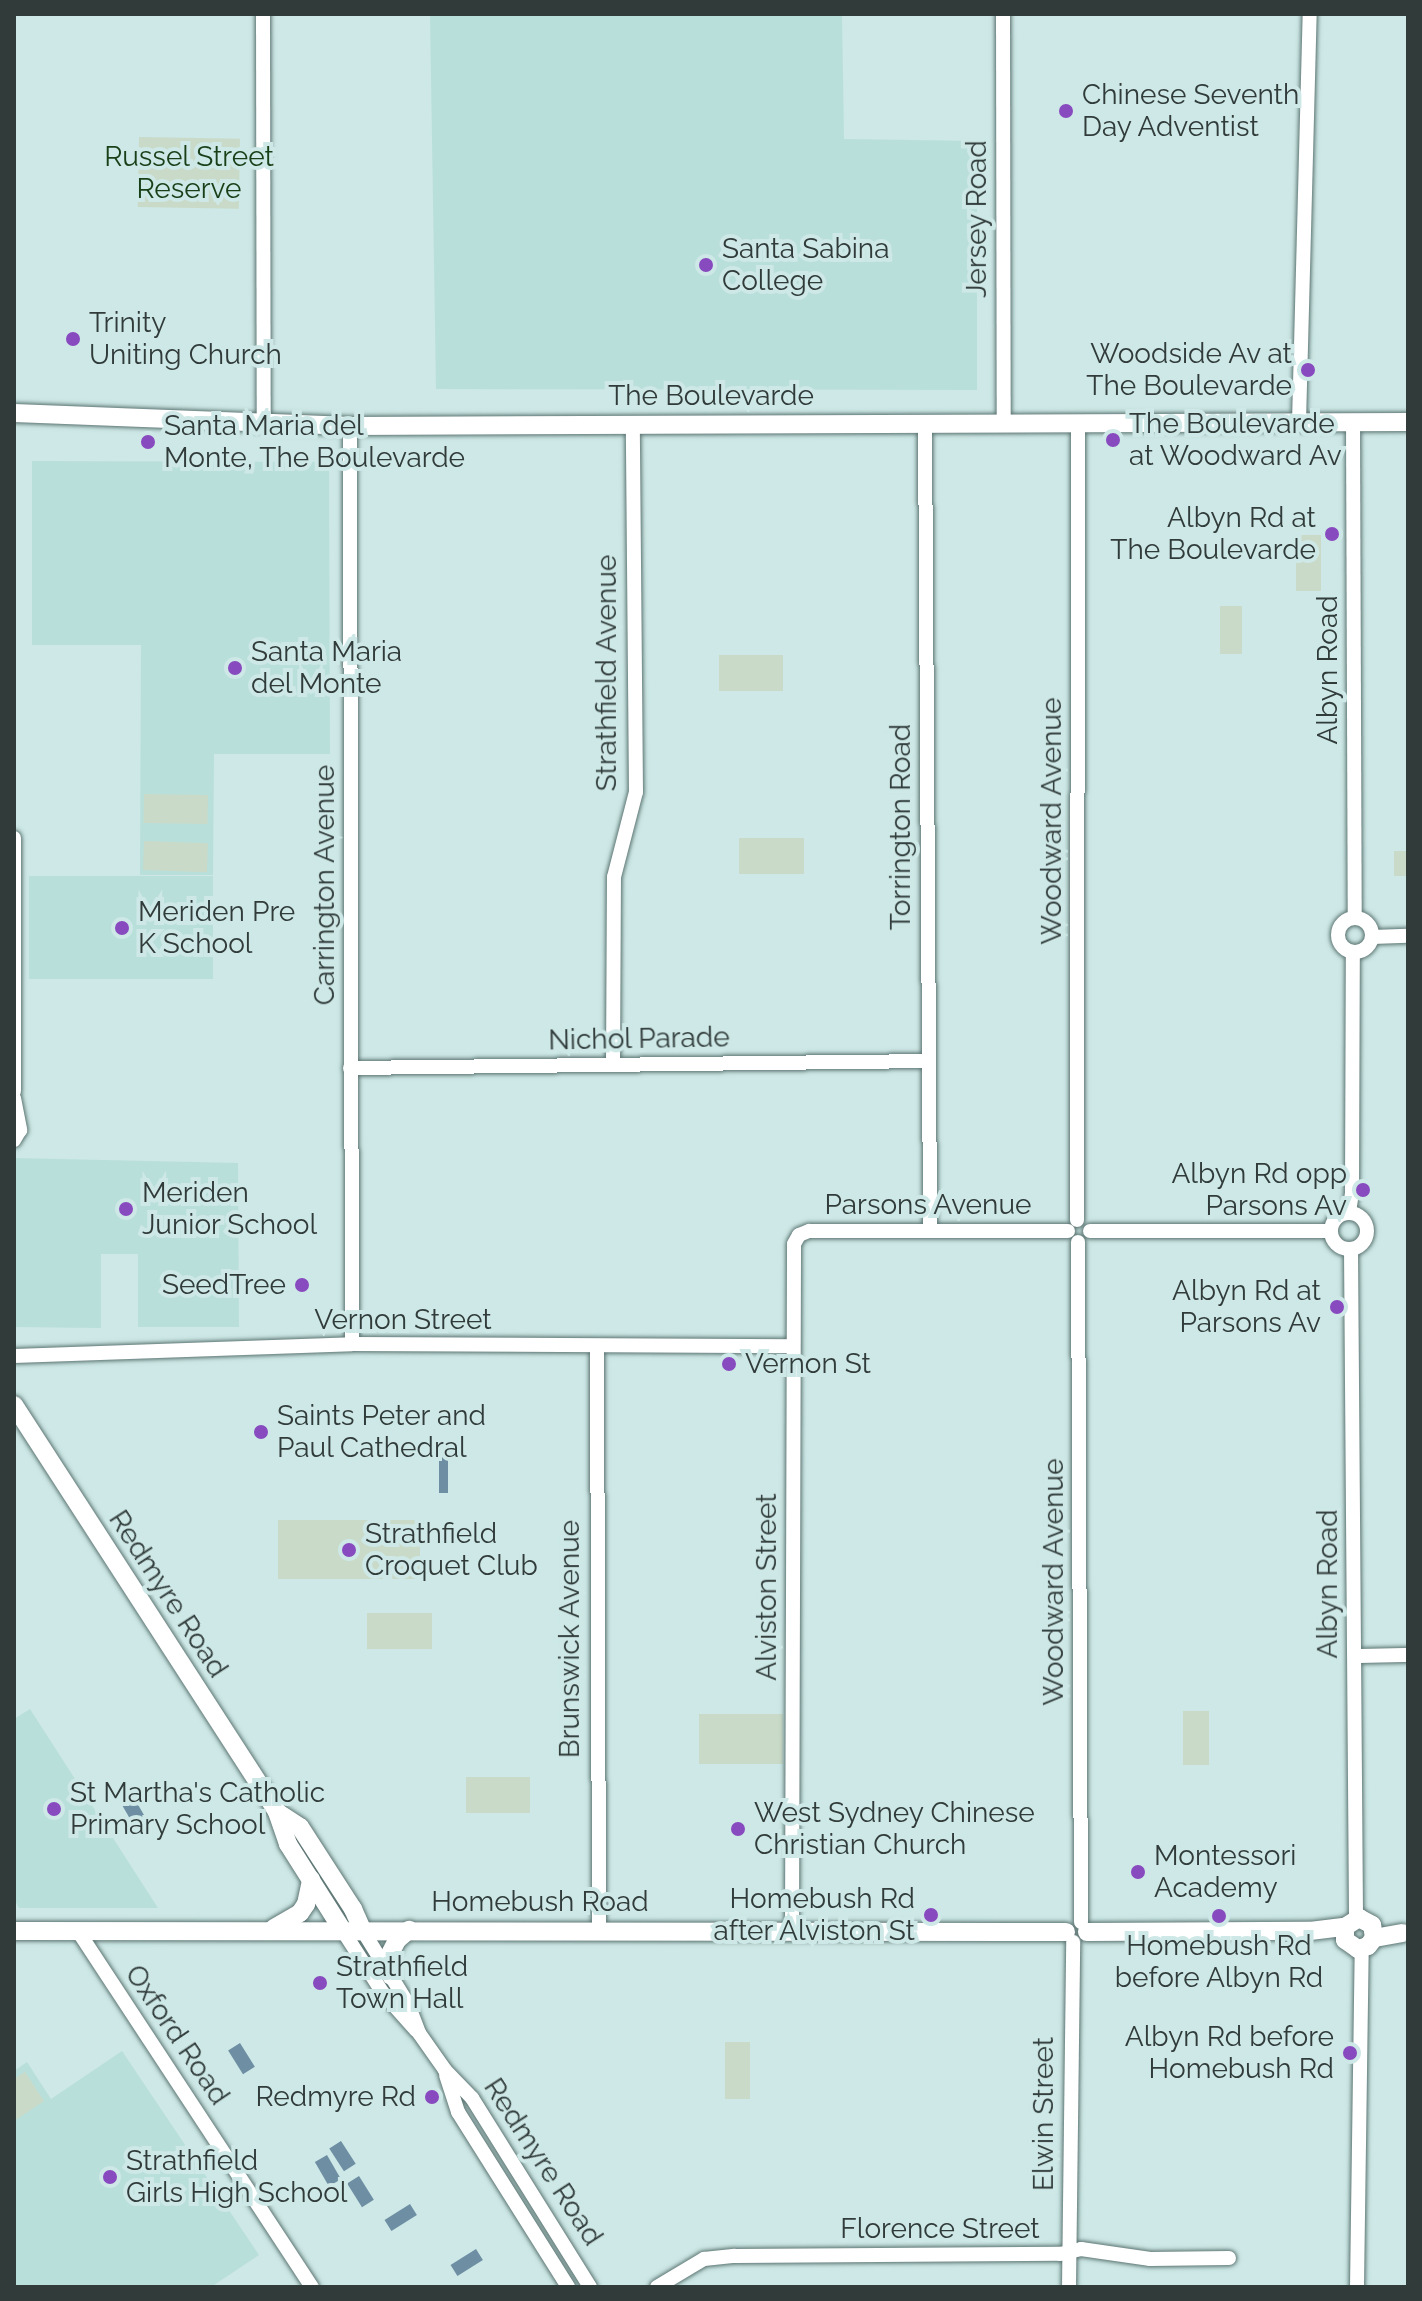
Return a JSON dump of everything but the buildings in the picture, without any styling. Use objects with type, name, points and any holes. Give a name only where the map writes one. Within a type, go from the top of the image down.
[{"type":"main road","name":"The Boulevarde","points":[[14,413],[350,426],[1408,422]]},
{"type":"main road","name":"Redmyre Road","points":[[14,1405],[277,1812],[288,1844],[343,1931]]},
{"type":"main road","name":"Redmyre Road","points":[[277,1812],[300,1827],[353,1909],[363,1931]]},
{"type":"main road","points":[[268,1930],[300,1913],[306,1904],[311,1880]]},
{"type":"main road","name":"Homebush Road","points":[[14,1931],[1310,1931],[1348,1928],[1367,1920],[1370,1938],[1352,1947],[1348,1928]]},
{"type":"main road","points":[[391,1976],[391,1952],[397,1940],[409,1930]]},
{"type":"main road","points":[[1370,1938],[1406,1933]]},
{"type":"street","points":[[263,14],[264,424]]},
{"type":"street","name":"Jersey Road","points":[[1003,14],[1004,423]]},
{"type":"street","points":[[1299,422],[1310,14]]},
{"type":"street","name":"Albyn Road","points":[[1353,421],[1355,918]]},
{"type":"street","name":"Woodward Avenue","points":[[1077,1932],[1074,1231],[1078,423]]},
{"type":"street","name":"Strathfield Avenue","points":[[613,1065],[614,877],[636,792],[633,424]]},
{"type":"street","name":"Torrington Road","points":[[925,424],[930,1229]]},
{"type":"street","name":"Carrington Avenue","points":[[350,426],[352,1344]]},
{"type":"street","points":[[14,838],[14,1091]]},
{"type":"street","points":[[1355,918],[1366,921],[1372,937],[1364,950],[1353,953],[1343,948],[1338,937],[1340,926],[1355,918]]},
{"type":"street","points":[[1372,937],[1408,936]]},
{"type":"street","points":[[1349,1212],[1352,1193],[1353,953]]},
{"type":"street","name":"Nichol Parade","points":[[350,1068],[929,1061]]},
{"type":"street","points":[[14,1098],[20,1130],[14,1140]]},
{"type":"street","points":[[1349,1212],[1361,1216],[1367,1227],[1362,1244],[1351,1249],[1336,1244],[1330,1231],[1334,1219],[1349,1212]]},
{"type":"street","points":[[1074,1231],[1084,1221],[1090,1231],[1330,1231]]},
{"type":"street","name":"Parsons Avenue","points":[[794,1244],[799,1235],[809,1231],[1074,1231]]},
{"type":"street","name":"Alviston Street","points":[[792,1931],[794,1244]]},
{"type":"street","name":"Albyn Road","points":[[1348,1928],[1355,1656],[1351,1249]]},
{"type":"street","name":"Vernon Street","points":[[14,1356],[352,1344],[793,1346]]},
{"type":"street","name":"Brunswick Avenue","points":[[597,1347],[599,1930]]},
{"type":"street","points":[[1355,1656],[1408,1655]]},
{"type":"street","name":"Oxford Road","points":[[78,1931],[312,2287]]},
{"type":"street","name":"Redmyre Road","points":[[343,1931],[383,1993],[419,2033],[445,2070],[472,2098],[590,2287]]},
{"type":"street","name":"Redmyre Road","points":[[363,1931],[391,1976],[419,2033]]},
{"type":"street","name":"Elwin Street","points":[[1069,2287],[1077,1932]]},
{"type":"street","points":[[1357,2287],[1370,1938]]},
{"type":"street","name":"Redmyre Road","points":[[445,2070],[458,2112],[568,2287]]},
{"type":"street","name":"Florence Street","points":[[657,2287],[704,2259],[735,2256],[1070,2252],[1081,2249],[1150,2259],[1229,2258]]},
{"type":"shaded area","name":"Santa Sabina College","points":[[430,14],[842,14],[844,139],[977,141],[977,390],[436,389]]},
{"type":"shaded area","name":"Santa Maria del Monte","points":[[32,461],[329,462],[330,754],[214,754],[213,875],[140,875],[141,645],[32,645]]},
{"type":"shaded area","name":"Meriden Pre K School","points":[[29,876],[213,876],[213,979],[29,979]]},
{"type":"shaded area","name":"Meriden Junior School","points":[[14,1158],[238,1163],[239,1327],[138,1327],[138,1254],[101,1254],[101,1328],[14,1327]]},
{"type":"shaded area","name":"St Martha's Catholic Primary School","points":[[30,1709],[158,1908],[19,1908],[14,1899],[14,1719]]},
{"type":"shaded area","name":"Strathfield Girls High School","points":[[122,2051],[259,2255],[211,2287],[14,2287],[14,2071],[27,2062],[51,2099]]},
{"type":"green space","name":"Russel Street Reserve","points":[[139,137],[240,139],[239,209],[138,207]]},
{"type":"green space","points":[[1296,535],[1321,535],[1321,591],[1296,591]]},
{"type":"green space","points":[[1220,606],[1242,606],[1242,654],[1220,654]]},
{"type":"green space","points":[[719,655],[783,655],[783,691],[719,691]]},
{"type":"green space","points":[[144,794],[208,795],[207,824],[143,823]]},
{"type":"green space","points":[[739,838],[804,838],[804,874],[739,874]]},
{"type":"green space","points":[[144,841],[208,843],[207,872],[143,870]]},
{"type":"green space","points":[[1394,851],[1408,851],[1408,876],[1394,876]]},
{"type":"green space","name":"Strathfield Croquet Club","points":[[278,1520],[420,1520],[420,1579],[278,1579]]},
{"type":"green space","points":[[367,1613],[432,1613],[432,1649],[367,1649]]},
{"type":"green space","points":[[1183,1711],[1209,1711],[1209,1765],[1183,1765]]},
{"type":"green space","points":[[699,1714],[783,1714],[783,1764],[699,1764]]},
{"type":"green space","points":[[466,1777],[530,1777],[530,1813],[466,1813]]},
{"type":"green space","points":[[725,2042],[750,2042],[750,2099],[725,2099]]},
{"type":"green space","points":[[25,2072],[44,2101],[14,2121],[14,2079]]},
{"type":"water","points":[[439,1456],[448,1456],[448,1493],[439,1493]]},
{"type":"water","points":[[133,1796],[147,1820],[135,1827],[121,1803]]},
{"type":"water","points":[[240,2043],[255,2067],[243,2074],[228,2050]]},
{"type":"water","points":[[341,2141],[356,2164],[344,2171],[329,2149]]},
{"type":"water","points":[[327,2155],[341,2179],[329,2186],[315,2162]]},
{"type":"water","points":[[359,2176],[374,2200],[362,2207],[347,2183]]},
{"type":"water","points":[[410,2204],[417,2215],[391,2231],[385,2220]]},
{"type":"water","points":[[476,2249],[483,2260],[457,2276],[451,2265]]},
{"type":"place","name":"Chinese Seventh Day Adventist","points":[[1066,111]]},
{"type":"place","name":"Santa Sabina College","points":[[706,265]]},
{"type":"place","name":"Trinity Uniting Church","points":[[73,339]]},
{"type":"place","name":"Woodside Av at The Boulevarde","points":[[1308,370]]},
{"type":"place","name":"The Boulevarde at Woodward Av","points":[[1113,440]]},
{"type":"place","name":"Santa Maria del Monte, The Boulevarde","points":[[148,442]]},
{"type":"place","name":"Albyn Rd at The Boulevarde","points":[[1332,534]]},
{"type":"place","name":"Santa Maria del Monte","points":[[235,668]]},
{"type":"place","name":"Meriden Pre K School","points":[[122,928]]},
{"type":"place","name":"Albyn Rd opp Parsons Av","points":[[1363,1190]]},
{"type":"place","name":"Meriden Junior School","points":[[126,1209]]},
{"type":"place","name":"SeedTree","points":[[302,1285]]},
{"type":"place","name":"Albyn Rd at Parsons Av","points":[[1337,1307]]},
{"type":"place","name":"Vernon St","points":[[729,1364]]},
{"type":"place","name":"Saints Peter and Paul Cathedral","points":[[261,1432]]},
{"type":"place","name":"Strathfield Croquet Club","points":[[349,1550]]},
{"type":"place","name":"St Martha's Catholic Primary School","points":[[54,1809]]},
{"type":"place","name":"West Sydney Chinese Christian Church","points":[[738,1829]]},
{"type":"place","name":"Montessori Academy","points":[[1138,1872]]},
{"type":"place","name":"Homebush Rd after Alviston St","points":[[931,1915]]},
{"type":"place","name":"Homebush Rd before Albyn Rd","points":[[1219,1916]]},
{"type":"place","name":"Strathfield Town Hall","points":[[320,1983]]},
{"type":"place","name":"Albyn Rd before Homebush Rd","points":[[1350,2053]]},
{"type":"place","name":"Redmyre Rd","points":[[432,2097]]},
{"type":"place","name":"Strathfield Girls High School","points":[[110,2177]]}]
